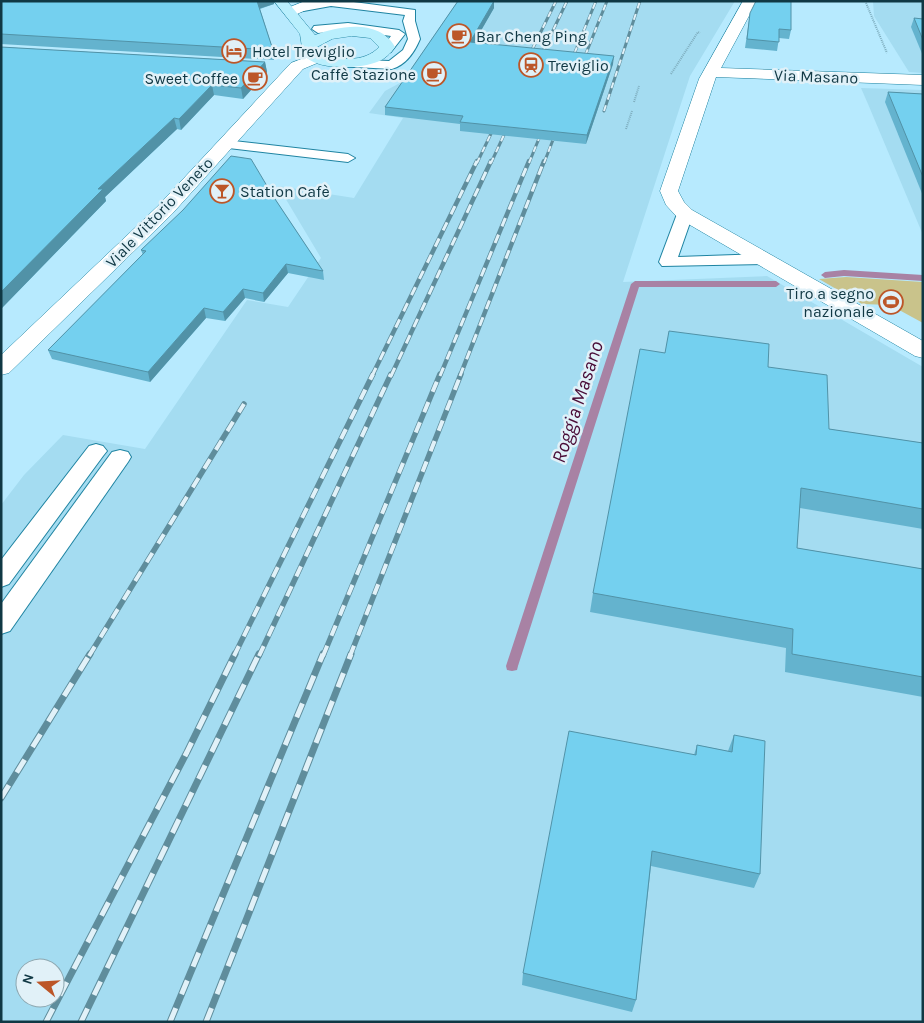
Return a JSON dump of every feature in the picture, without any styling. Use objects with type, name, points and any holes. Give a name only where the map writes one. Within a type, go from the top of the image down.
[{"type":"street","points":[[286,6],[318,1]]},
{"type":"street","points":[[750,1],[710,72],[669,191],[680,210],[923,351]]},
{"type":"street","points":[[286,6],[318,28],[358,32],[382,39],[387,43],[386,49],[372,59],[340,63],[314,51],[307,33],[286,6]]},
{"type":"street","points":[[314,51],[318,38],[329,34],[358,32]]},
{"type":"street","name":"Viale Vittorio Veneto","points":[[1,368],[165,210],[297,66],[314,51]]},
{"type":"street","points":[[274,67],[297,66]]},
{"type":"street","name":"Via Masano","points":[[710,72],[923,80]]},
{"type":"lane","points":[[340,63],[392,65],[408,52],[414,39],[410,16],[402,1]]},
{"type":"lane","points":[[286,6],[410,16]]},
{"type":"lane","points":[[318,28],[331,26],[357,27],[399,34],[386,49]]},
{"type":"lane","points":[[225,144],[348,158]]},
{"type":"lane","points":[[680,210],[668,262],[764,259]]},
{"type":"lane","points":[[1,578],[96,451]]},
{"type":"lane","points":[[1,624],[120,456]]},
{"type":"path","points":[[866,3],[898,79]]},
{"type":"path","points":[[634,102],[639,86]]},
{"type":"path","points":[[626,129],[632,111]]},
{"type":"shaded area","points":[[460,1],[735,1],[690,76],[623,282],[767,276],[923,367],[923,1022],[1,1022],[1,505],[24,475],[63,435],[145,449],[247,300],[288,307],[321,258],[278,186],[354,198],[403,118],[369,113],[385,91],[411,77]]},
{"type":"shaded area","points":[[873,1],[923,1],[923,73],[909,72],[874,16]]},
{"type":"shaded area","points":[[861,88],[923,90],[923,235],[868,104]]},
{"type":"shaded area","name":"Tiro a segno nazionale","points":[[846,277],[923,282],[923,323],[890,305],[862,304],[819,279]]},
{"type":"building","points":[[1,1],[257,1],[273,50],[1,34]]},
{"type":"building","points":[[458,1],[494,1],[470,42],[614,56],[587,135],[460,122],[463,116],[385,107]]},
{"type":"building","points":[[756,1],[791,1],[791,30],[779,29],[779,42],[747,39],[750,13]]},
{"type":"building","points":[[914,18],[923,19],[923,40]]},
{"type":"building","points":[[1,47],[265,62],[241,88],[212,85],[179,119],[174,118],[98,189],[103,189],[1,292]]},
{"type":"building","points":[[888,92],[923,94],[923,177]]},
{"type":"building","points":[[231,156],[251,159],[273,196],[323,271],[286,264],[263,293],[243,289],[223,312],[204,308],[148,372],[48,350],[146,251],[141,250],[183,210]]},
{"type":"building","points":[[669,331],[769,344],[768,367],[827,375],[829,429],[923,443],[923,509],[801,488],[797,548],[923,569],[923,677],[792,654],[793,629],[593,593],[640,349],[665,353]]},
{"type":"building","points":[[569,731],[696,755],[697,745],[732,752],[734,735],[765,741],[760,874],[652,851],[636,1000],[523,973]]},
{"type":"waterway","name":"Roggia Masano","points":[[825,275],[844,273],[923,278]]},
{"type":"waterway","name":"Roggia Masano","points":[[512,666],[635,284],[776,284]]},
{"type":"railway","points":[[527,60],[556,1]]},
{"type":"railway","points":[[538,62],[567,1]]},
{"type":"railway","points":[[570,64],[596,1]]},
{"type":"railway","points":[[581,66],[607,1]]},
{"type":"railway","points":[[604,111],[640,1]]},
{"type":"railway","points":[[477,163],[497,121]]},
{"type":"railway","points":[[491,163],[509,124]]},
{"type":"railway","points":[[529,163],[544,126]]},
{"type":"railway","points":[[544,163],[558,127]]},
{"type":"railway","points":[[372,376],[477,161]]},
{"type":"railway","points":[[391,376],[491,161]]},
{"type":"railway","points":[[440,376],[529,161]]},
{"type":"railway","points":[[460,376],[544,161]]},
{"type":"railway","points":[[234,656],[373,374]]},
{"type":"railway","points":[[259,656],[391,374]]},
{"type":"railway","points":[[323,656],[440,374]]},
{"type":"railway","points":[[350,656],[461,374]]},
{"type":"railway","points":[[89,656],[244,404]]},
{"type":"railway","points":[[1,798],[90,654]]},
{"type":"railway","points":[[46,1022],[187,752],[235,654]]},
{"type":"railway","points":[[81,1022],[259,654]]},
{"type":"railway","points":[[170,1022],[323,654]]},
{"type":"railway","points":[[206,1022],[351,654]]},
{"type":"place","name":"Bar Cheng Ping","points":[[459,36]]},
{"type":"place","name":"Hotel Treviglio","points":[[234,51]]},
{"type":"place","name":"Treviglio","points":[[531,65]]},
{"type":"place","name":"Caffè Stazione","points":[[434,74]]},
{"type":"place","name":"Sweet Coffee","points":[[255,78]]},
{"type":"place","name":"Station Cafè","points":[[222,191]]},
{"type":"place","name":"Tiro a segno nazionale","points":[[891,302]]}]
